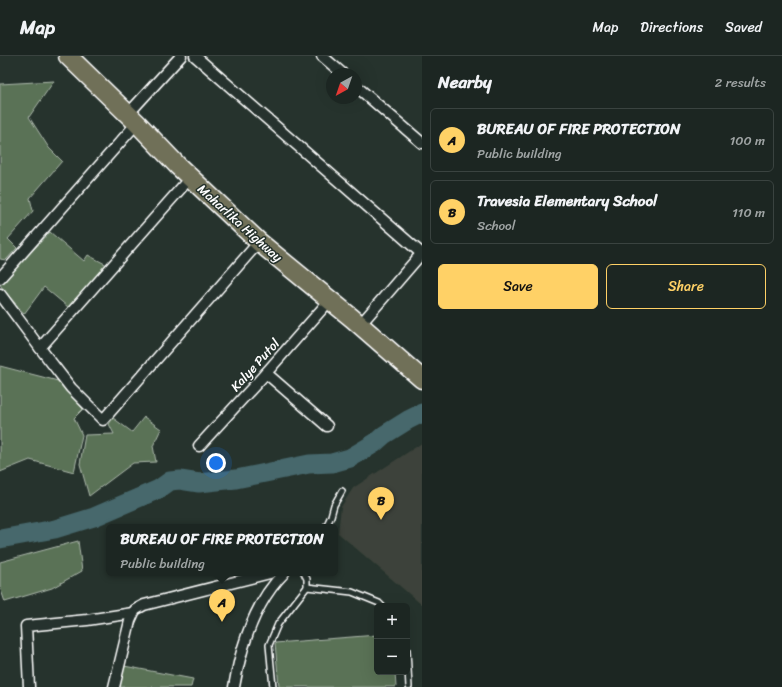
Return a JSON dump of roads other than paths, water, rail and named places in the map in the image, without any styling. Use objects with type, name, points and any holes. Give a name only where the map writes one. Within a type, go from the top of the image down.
[{"type":"highway","name":"Maharlika Highway","points":[[68,56],[190,178],[259,242],[360,325],[422,379]]},
{"type":"street","points":[[0,278],[132,119],[182,56]]},
{"type":"street","points":[[195,56],[422,253],[360,325]]},
{"type":"street","points":[[322,56],[336,68]]},
{"type":"street","points":[[362,91],[422,144]]},
{"type":"street","points":[[40,348],[190,178]]},
{"type":"street","points":[[0,294],[72,388],[102,420],[259,242]]},
{"type":"street","name":"Kalye Putol","points":[[199,446],[330,300]]},
{"type":"street","points":[[266,372],[327,426]]},
{"type":"street","points":[[114,687],[130,621],[135,610],[144,605],[258,576]]},
{"type":"street","points":[[234,687],[237,667],[257,608],[273,583],[281,576]]},
{"type":"street","points":[[29,687],[26,626],[87,620],[133,613]]},
{"type":"lane","points":[[327,524],[334,505],[342,491]]},
{"type":"lane","points":[[272,687],[269,645],[278,624],[307,587],[306,576]]},
{"type":"lane","points":[[307,587],[352,592],[379,603]]},
{"type":"lane","points":[[408,675],[409,687]]},
{"type":"waterway","points":[[0,539],[55,529],[94,517],[159,489],[170,481],[180,480],[199,483],[236,479],[309,464],[332,463],[350,458],[375,443],[384,435],[422,413]]},
{"type":"place","name":"Travesia Elementary School","points":[[381,520]]},
{"type":"place","name":"BUREAU OF FIRE PROTECTION","points":[[222,622]]}]
